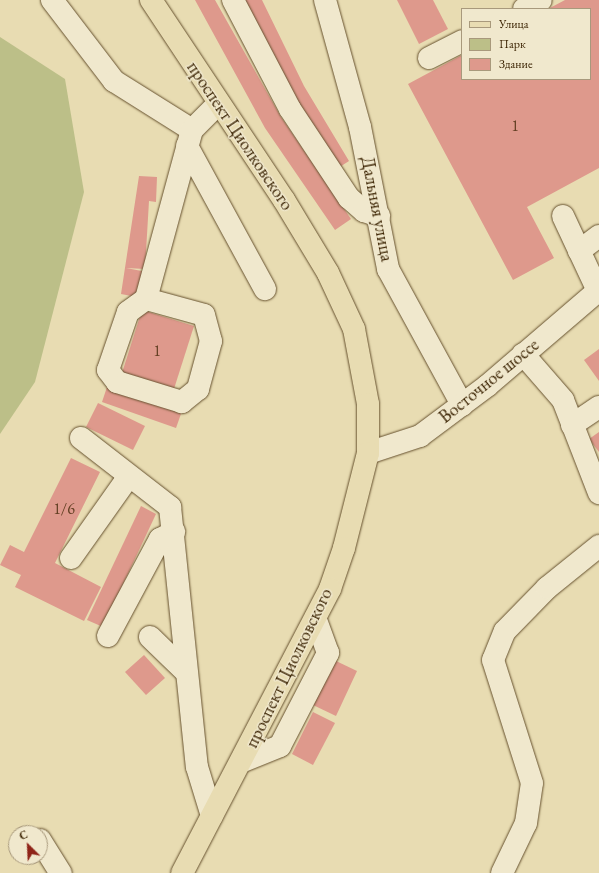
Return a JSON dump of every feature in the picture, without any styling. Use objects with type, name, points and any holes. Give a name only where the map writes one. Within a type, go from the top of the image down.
[{"type":"main road","name":"проспект Циолковского","points":[[151,0],[218,104],[284,200],[328,272],[354,329],[362,363],[368,453],[344,548],[315,618],[243,761],[182,873]]},
{"type":"street","points":[[52,0],[114,81],[190,138],[265,289]]},
{"type":"street","points":[[233,0],[290,109],[337,179],[364,211],[379,216]]},
{"type":"street","name":"Дальняя улица","points":[[325,0],[340,49],[379,216],[388,269],[462,405]]},
{"type":"street","points":[[526,8],[542,0]]},
{"type":"street","points":[[429,58],[461,42]]},
{"type":"street","points":[[146,299],[204,315],[211,341],[198,388],[182,402],[117,382],[108,370],[128,312],[146,299],[190,138],[218,104]]},
{"type":"street","points":[[562,216],[598,291]]},
{"type":"street","points":[[579,251],[599,236]]},
{"type":"street","name":"Восточное шоссе","points":[[368,453],[420,436],[462,405],[598,291]]},
{"type":"street","points":[[523,354],[562,400],[599,493]]},
{"type":"street","points":[[572,425],[599,407]]},
{"type":"street","points":[[81,438],[170,507],[174,532],[185,671],[196,767],[212,816]]},
{"type":"street","points":[[71,558],[129,476]]},
{"type":"street","points":[[108,636],[160,540],[174,532]]},
{"type":"street","points":[[502,873],[526,823],[532,783],[493,660],[505,632],[547,588],[599,546]]},
{"type":"street","points":[[150,638],[185,671]]},
{"type":"street","points":[[48,853],[61,873]]},
{"type":"green space","points":[[0,37],[65,79],[84,192],[35,382],[0,434]]},
{"type":"building","points":[[195,0],[215,0],[281,117],[351,219],[335,230],[265,128]]},
{"type":"building","points":[[244,0],[262,0],[304,86],[349,161],[335,170],[290,95]]},
{"type":"building","points":[[397,0],[433,0],[448,29],[419,44]]},
{"type":"building","points":[[565,0],[599,0],[599,168],[527,207],[554,258],[513,280],[408,84],[461,56],[461,80],[591,80],[591,8],[550,8]]},
{"type":"building","points":[[139,176],[157,177],[156,202],[149,201],[145,269],[126,268],[147,272],[142,298],[121,294]]},
{"type":"building","points":[[142,310],[194,326],[173,392],[121,376]]},
{"type":"building","points":[[599,349],[599,381],[584,360]]},
{"type":"building","points":[[108,384],[182,411],[176,428],[102,402]]},
{"type":"building","points":[[98,403],[145,426],[133,450],[86,427]]},
{"type":"building","points":[[599,432],[599,452],[589,439]]},
{"type":"building","points":[[71,458],[100,472],[55,563],[101,587],[84,621],[15,587],[21,575],[0,565],[10,545],[24,552]]},
{"type":"building","points":[[141,506],[156,514],[103,627],[87,620]]},
{"type":"building","points":[[144,655],[165,678],[146,695],[125,672]]},
{"type":"building","points":[[334,660],[357,671],[336,716],[313,705]]},
{"type":"building","points":[[313,712],[335,723],[313,765],[292,754]]}]
